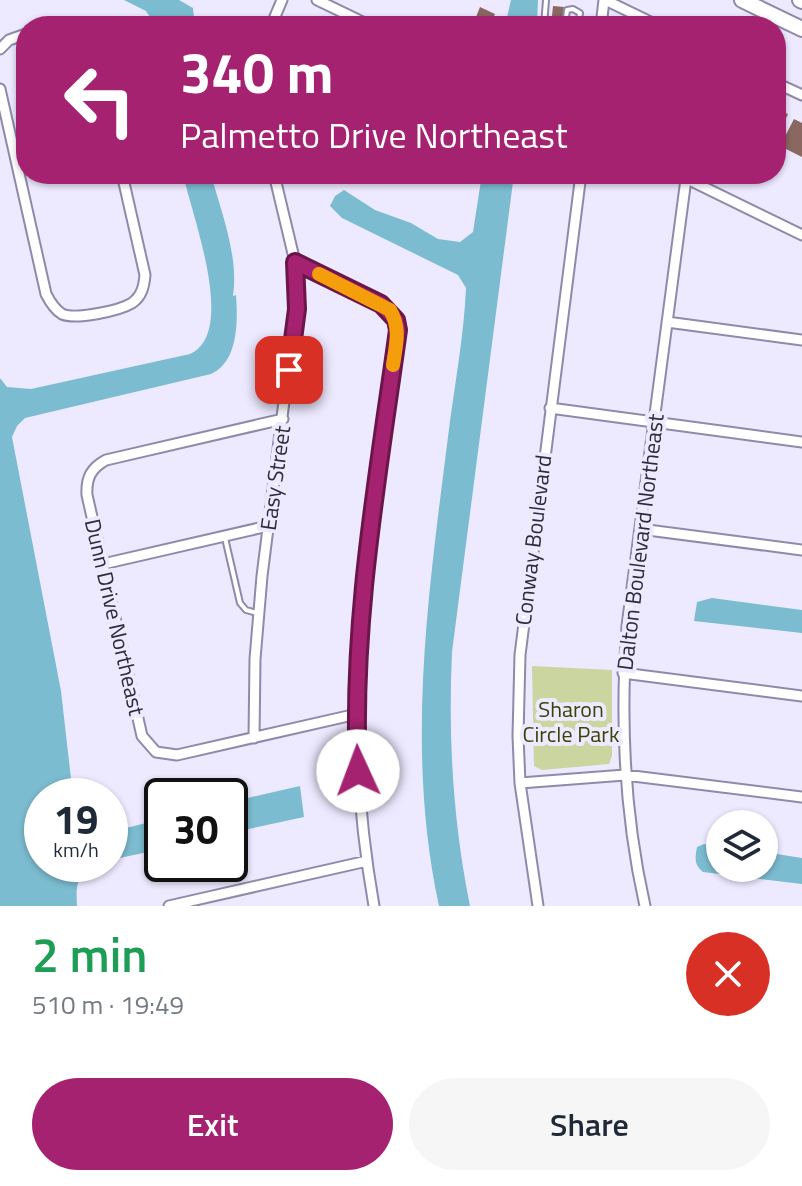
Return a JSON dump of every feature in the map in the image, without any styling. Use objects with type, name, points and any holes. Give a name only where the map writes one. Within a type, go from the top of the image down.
[{"type":"main road","points":[[742,0],[775,16]]},
{"type":"street","points":[[317,0],[350,16]]},
{"type":"street","points":[[604,0],[639,16]]},
{"type":"street","points":[[0,49],[16,38]]},
{"type":"street","points":[[0,89],[16,160]]},
{"type":"street","points":[[21,184],[46,294],[61,313],[83,316],[122,307],[140,296],[144,286],[145,275],[124,184]]},
{"type":"street","name":"Easy Street","points":[[254,738],[258,614],[297,309],[295,262],[276,184]]},
{"type":"street","name":"Conway Boulevard","points":[[538,906],[520,783],[520,655],[580,184]]},
{"type":"street","name":"Dalton Boulevard Northeast","points":[[645,906],[625,775],[623,673],[681,184]]},
{"type":"street","points":[[698,184],[802,235]]},
{"type":"street","points":[[295,262],[381,304],[396,320],[398,330],[364,588],[357,714],[359,790],[374,906]]},
{"type":"street","points":[[667,322],[802,340]]},
{"type":"street","points":[[550,408],[802,442]]},
{"type":"street","name":"Dunn Drive Northeast","points":[[283,419],[106,460],[97,465],[86,484],[142,736],[156,752],[177,755],[357,714]]},
{"type":"street","points":[[103,564],[268,526]]},
{"type":"street","points":[[640,529],[802,550]]},
{"type":"street","points":[[623,673],[802,696]]},
{"type":"street","points":[[520,783],[625,775],[802,797]]},
{"type":"street","points":[[169,906],[367,861]]},
{"type":"lane","points":[[545,16],[546,0]]},
{"type":"lane","points":[[566,16],[567,10],[578,10],[578,16]]},
{"type":"lane","points":[[545,11],[553,13]]},
{"type":"lane","points":[[225,536],[240,603],[246,610],[258,614]]},
{"type":"green space","name":"Sharon Circle Park","points":[[532,666],[612,670],[612,756],[609,764],[542,770],[534,766]]},
{"type":"water","points":[[124,0],[179,0],[193,8],[194,16],[149,16],[146,11]]},
{"type":"water","points":[[511,0],[538,0],[537,16],[507,16]]},
{"type":"water","points":[[186,184],[214,184],[228,234],[234,265],[233,296],[236,295],[237,317],[227,360],[211,374],[25,418],[12,437],[61,691],[71,778],[24,778],[24,882],[79,882],[77,906],[0,906],[0,378],[7,387],[31,389],[190,354],[204,342],[210,322],[208,271]]},
{"type":"water","points":[[480,184],[513,184],[452,652],[453,779],[459,843],[470,906],[439,906],[423,785],[424,664],[435,542],[466,288],[458,275],[342,218],[330,206],[335,196],[344,190],[375,210],[411,223],[438,239],[460,242],[473,232]]},
{"type":"water","points":[[712,598],[802,610],[802,633],[694,621],[697,602]]},
{"type":"water","points":[[300,786],[304,817],[248,829],[248,798]]},
{"type":"water","points":[[144,824],[144,853],[128,856],[128,828]]},
{"type":"water","points":[[706,844],[706,872],[698,867],[697,847]]},
{"type":"water","points":[[778,854],[802,858],[802,884],[778,881]]},
{"type":"building","points":[[553,6],[564,7],[563,16],[552,16]]},
{"type":"building","points":[[480,7],[495,14],[494,16],[476,16]]},
{"type":"building","points":[[794,119],[802,123],[802,157],[786,149],[786,134]]},
{"type":"slow traffic","points":[[319,274],[390,310],[398,330],[393,365]]},
{"type":"route","points":[[289,370],[297,309],[295,262],[381,304],[390,310],[396,320],[398,330],[360,626],[358,771]]}]
